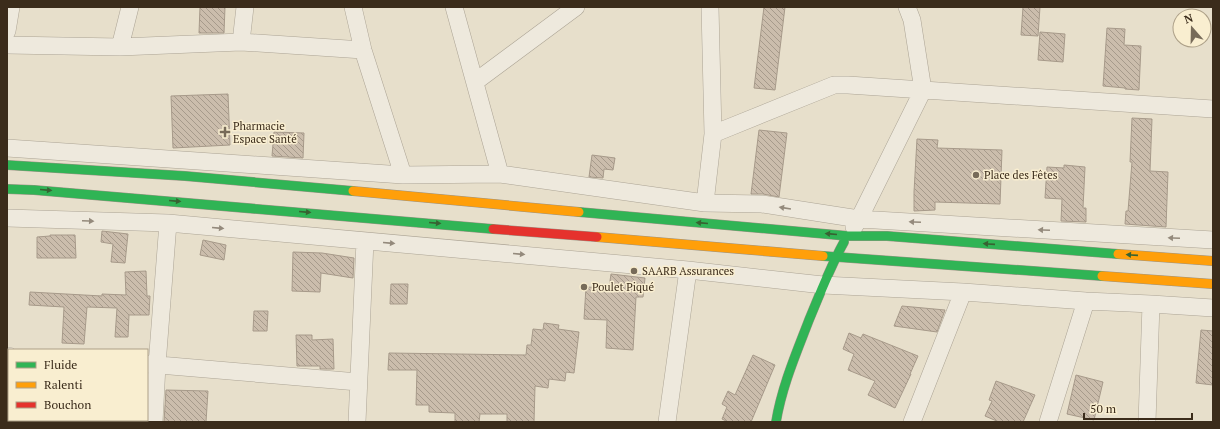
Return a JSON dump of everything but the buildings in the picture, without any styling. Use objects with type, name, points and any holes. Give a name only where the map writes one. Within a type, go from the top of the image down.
[{"type":"main road","points":[[7,165],[185,176],[848,236],[886,236],[1213,261]]},
{"type":"main road","points":[[7,189],[836,256],[1213,284]]},
{"type":"main road","points":[[776,422],[780,397],[787,375],[823,285],[836,256],[848,236]]},
{"type":"street","points":[[7,31],[10,7]]},
{"type":"street","points":[[120,47],[130,7]]},
{"type":"street","points":[[241,42],[245,7]]},
{"type":"street","points":[[353,7],[363,50],[403,175]]},
{"type":"street","points":[[454,7],[500,174]]},
{"type":"street","points":[[475,82],[576,7]]},
{"type":"street","points":[[705,203],[713,134],[710,7]]},
{"type":"street","points":[[848,236],[859,219],[923,90],[912,20],[908,7]]},
{"type":"street","points":[[7,45],[120,47],[241,42],[363,50]]},
{"type":"street","points":[[713,134],[834,85],[1213,109]]},
{"type":"street","points":[[7,148],[403,175],[500,174],[705,203],[762,204],[859,219],[1213,240]]},
{"type":"street","points":[[7,218],[168,223],[688,270],[823,285],[963,292],[1213,308]]},
{"type":"street","points":[[154,422],[152,364],[168,223]]},
{"type":"street","points":[[357,422],[365,241]]},
{"type":"street","points":[[666,422],[688,270]]},
{"type":"street","points":[[912,422],[963,292]]},
{"type":"street","points":[[1048,422],[1086,301]]},
{"type":"street","points":[[1147,422],[1151,304]]},
{"type":"street","points":[[152,364],[358,382]]},
{"type":"traffic: fast","points":[[7,165],[185,176],[353,191]]},
{"type":"traffic: fast","points":[[7,189],[34,190],[493,229]]},
{"type":"traffic: fast","points":[[579,212],[848,236],[887,236],[1118,254]]},
{"type":"traffic: fast","points":[[776,422],[782,396],[794,358],[825,281],[844,242]]},
{"type":"traffic: fast","points":[[823,256],[1102,276]]},
{"type":"traffic: slow","points":[[353,191],[579,212]]},
{"type":"traffic: slow","points":[[597,237],[823,256]]},
{"type":"traffic: slow","points":[[1118,254],[1213,261]]},
{"type":"traffic: slow","points":[[1102,276],[1213,284]]},
{"type":"traffic: jam","points":[[493,229],[597,237]]},
{"type":"place","name":"Pharmacie Espace Santé","points":[[225,132]]},
{"type":"place","name":"Place des Fêtes","points":[[976,175]]},
{"type":"place","name":"SAARB Assurances","points":[[634,271]]},
{"type":"place","name":"Poulet Piqué","points":[[584,287]]}]
